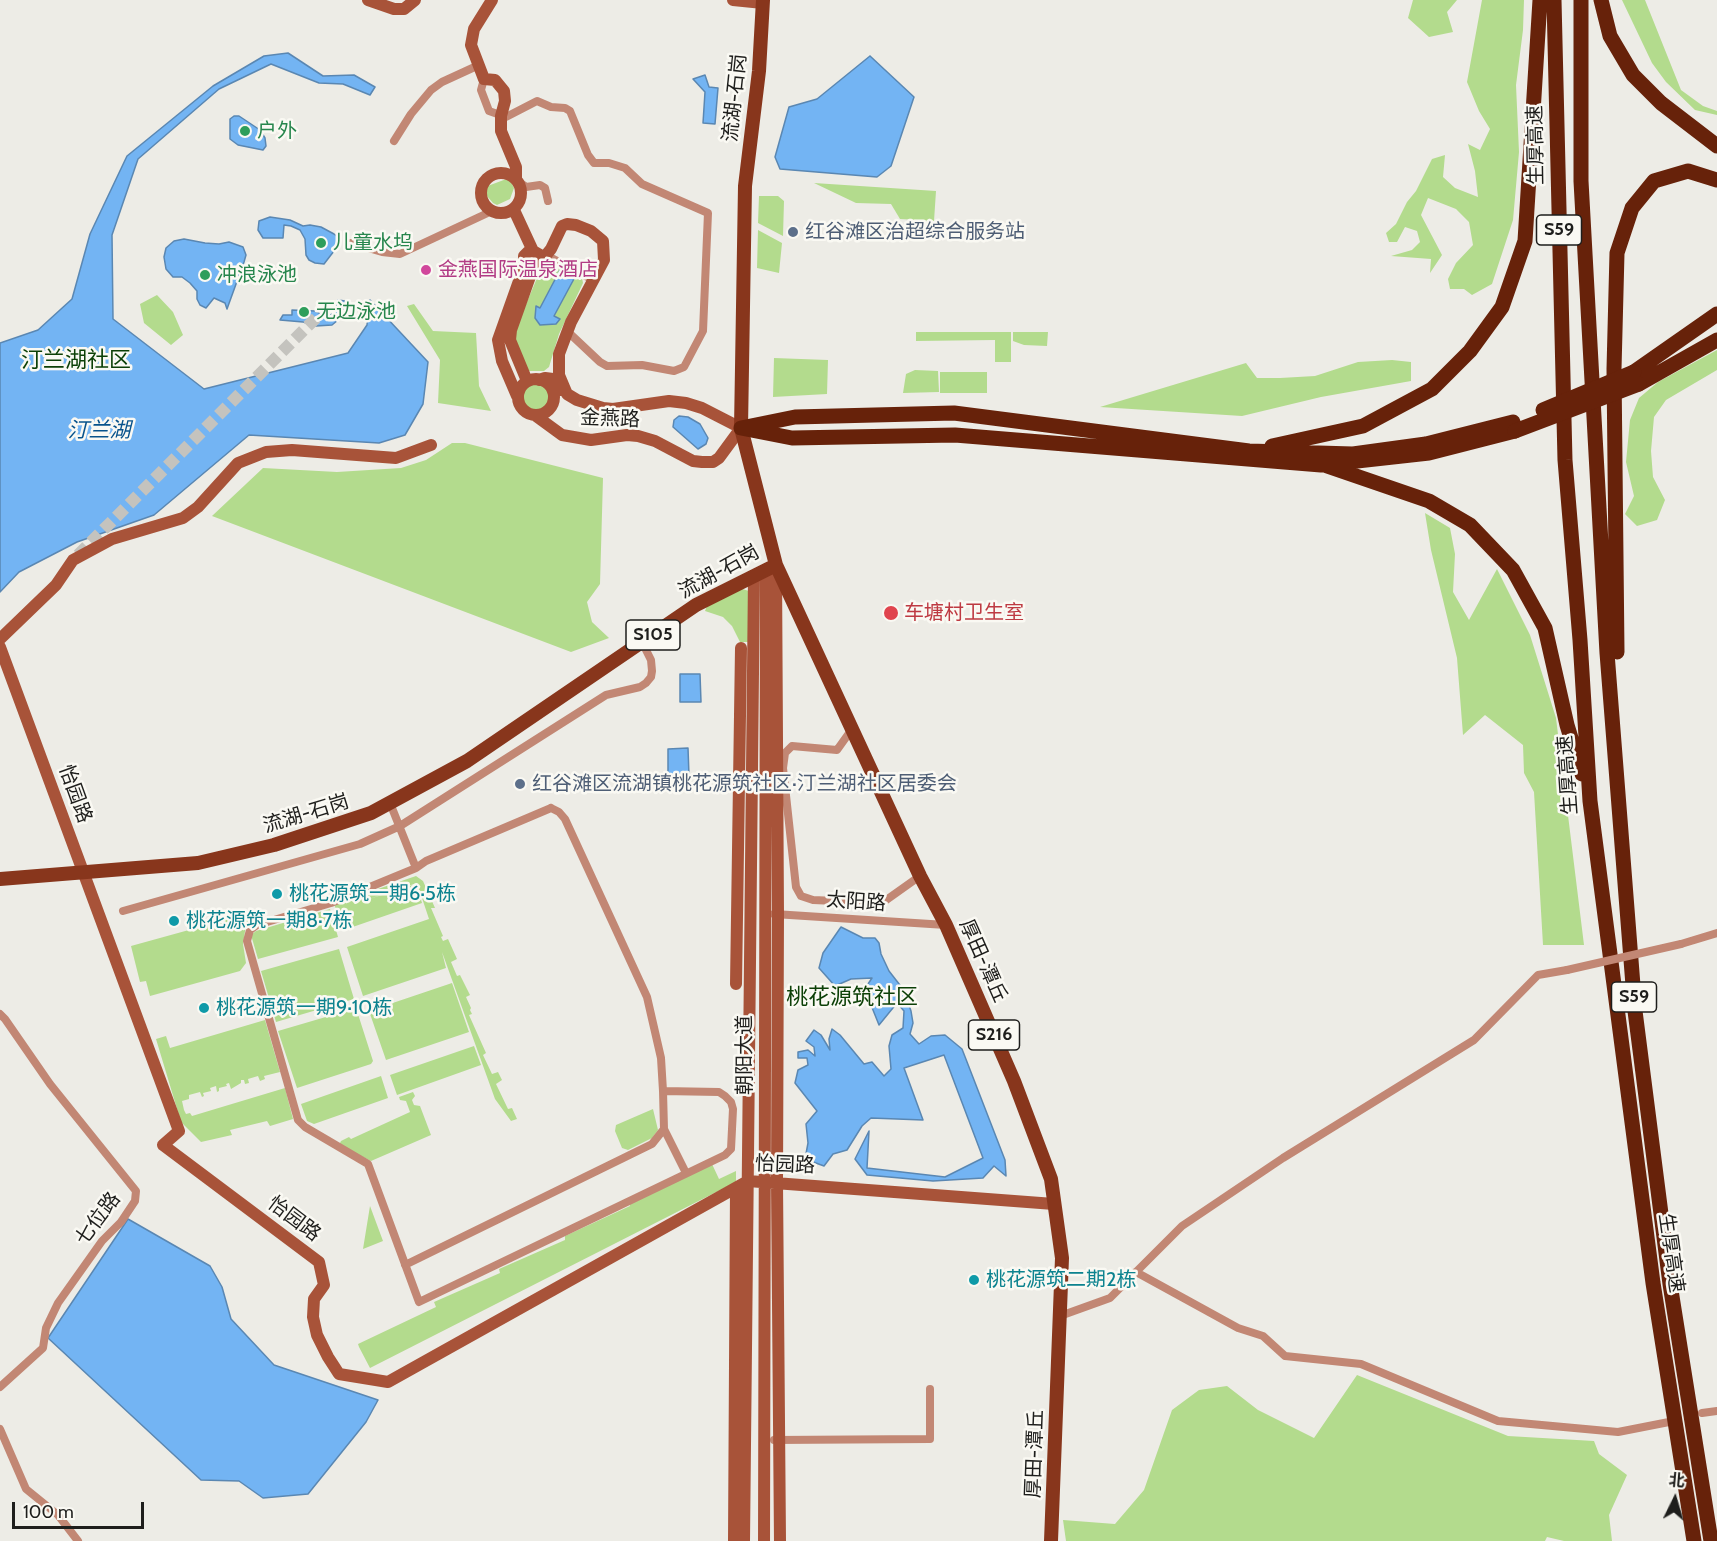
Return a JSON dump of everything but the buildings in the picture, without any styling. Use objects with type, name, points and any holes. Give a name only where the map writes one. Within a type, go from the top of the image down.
[{"type":"highway","points":[[1249,451],[1363,426],[1432,389],[1470,351],[1502,307],[1525,242],[1540,0]]},
{"type":"highway","name":"生厚高速","points":[[1554,0],[1565,460],[1590,801],[1653,1283],[1694,1541]]},
{"type":"highway","name":"生厚高速","points":[[1581,0],[1581,181],[1607,641],[1635,1011],[1670,1284],[1711,1541]]},
{"type":"highway","points":[[1601,0],[1610,36],[1633,75],[1661,103],[1717,146]]},
{"type":"highway","points":[[1619,799],[1614,369],[1617,253],[1632,208],[1654,181],[1688,171],[1717,180]]},
{"type":"highway","points":[[1637,378],[1717,314]]},
{"type":"highway","points":[[741,428],[792,438],[955,435],[1321,465],[1429,453],[1514,426],[1637,378],[1717,340]]},
{"type":"highway","points":[[741,428],[795,417],[954,413],[1249,451],[1353,454],[1426,444],[1514,426]]},
{"type":"highway","points":[[1321,465],[1429,501],[1470,525],[1514,570],[1545,628],[1567,725],[1590,801]]},
{"type":"main road","name":"流湖-石岗","points":[[0,879],[198,863],[274,845],[371,813],[467,761],[696,605],[765,570],[741,428],[745,186],[759,71],[763,1]]},
{"type":"main road","name":"厚田-潭丘","points":[[765,570],[852,729],[920,876],[946,925],[1014,1080],[1051,1179],[1062,1258],[1051,1541]]},
{"type":"street","points":[[368,0],[394,9],[404,9],[415,0]]},
{"type":"street","points":[[492,0],[472,37],[471,45],[484,79],[481,90],[485,106],[489,111],[501,116],[511,115],[537,102],[551,107],[564,108],[570,111],[588,155],[594,163],[609,163],[625,168],[642,184],[708,213],[703,331],[684,367],[674,371],[642,365],[608,366],[600,362],[567,332]]},
{"type":"street","points":[[733,0],[763,1]]},
{"type":"street","points":[[393,141],[431,90],[442,82],[479,65]]},
{"type":"street","points":[[484,79],[495,80],[504,91],[505,102],[501,116],[501,131],[516,167],[516,180],[522,192],[518,205],[511,211],[497,213],[486,207],[481,194],[485,181],[504,173],[516,180],[526,187],[540,185],[545,188],[548,201]]},
{"type":"street","points":[[351,243],[382,252],[400,254],[492,211]]},
{"type":"street","points":[[511,211],[538,256],[594,278]]},
{"type":"street","name":"金燕路","points":[[517,396],[522,385],[552,373],[567,332],[604,260],[600,237],[576,225],[562,226],[538,256],[498,340],[502,361],[520,408],[530,415],[540,415],[561,429],[587,434],[621,430],[636,431],[663,440],[701,458],[716,454],[741,428]]},
{"type":"street","name":"金燕路","points":[[538,256],[511,330],[510,340],[537,380],[549,386],[554,396],[551,407],[540,415]]},
{"type":"street","name":"金燕路","points":[[559,354],[560,375],[564,388],[567,394],[577,400],[613,409],[669,401],[686,403],[702,408],[741,428]]},
{"type":"street","name":"金燕路","points":[[537,380],[553,379],[566,397],[580,409],[606,413],[666,405],[690,408],[741,428]]},
{"type":"street","points":[[0,639],[56,585],[73,560],[112,539],[183,518],[198,507],[238,463],[266,452],[292,450],[396,458],[430,445]]},
{"type":"street","points":[[765,570],[782,819],[796,887],[801,896],[813,900],[882,903],[920,876]]},
{"type":"street","name":"朝阳大道","points":[[764,1541],[764,1440],[771,1182],[765,913],[765,570]]},
{"type":"street","name":"朝阳大道","points":[[744,1541],[748,1181],[765,570]]},
{"type":"street","points":[[123,911],[360,844],[400,826],[606,695],[640,687],[646,683],[651,677],[652,670],[651,660],[642,642]]},
{"type":"street","name":"怡园路","points":[[0,647],[179,1131],[163,1145],[319,1262],[324,1285],[314,1299],[313,1317],[317,1335],[339,1374],[388,1382],[748,1181],[1054,1204]]},
{"type":"street","points":[[736,984],[741,648]]},
{"type":"street","points":[[780,1541],[771,1182],[783,768],[785,753],[792,746],[837,750],[852,729]]},
{"type":"street","points":[[390,803],[416,868]]},
{"type":"street","points":[[663,1091],[719,1092],[731,1102],[733,1109],[731,1149],[725,1155],[419,1302],[368,1164],[305,1128],[298,1120],[247,941],[250,930],[257,924],[331,903],[551,808],[565,819],[647,997],[662,1058],[664,1129],[686,1173]]},
{"type":"street","points":[[765,828],[782,819]]},
{"type":"street","name":"太阳路","points":[[765,913],[946,925]]},
{"type":"street","points":[[1060,1316],[1110,1298],[1182,1226],[1283,1158],[1474,1040],[1538,975],[1681,944],[1717,933]]},
{"type":"street","name":"七位路","points":[[0,1014],[50,1084],[136,1191],[135,1201],[121,1222],[102,1241],[58,1303],[46,1328],[43,1348],[0,1388]]},
{"type":"street","points":[[405,1265],[652,1144],[664,1129]]},
{"type":"street","points":[[734,1541],[736,1188]]},
{"type":"street","points":[[1136,1272],[1238,1328],[1263,1336],[1285,1356],[1361,1364],[1497,1421],[1618,1432],[1669,1422]]},
{"type":"street","points":[[764,1440],[930,1439],[930,1389]]},
{"type":"street","points":[[1702,1413],[1717,1411]]},
{"type":"street","points":[[0,1429],[26,1489],[58,1515],[78,1541]]},
{"type":"green space","points":[[1413,0],[1457,0],[1447,12],[1453,32],[1429,37],[1408,18]]},
{"type":"green space","points":[[1482,0],[1524,0],[1523,30],[1516,85],[1519,152],[1513,220],[1492,284],[1472,295],[1464,289],[1450,289],[1448,279],[1456,263],[1473,245],[1469,222],[1456,209],[1428,198],[1421,215],[1442,255],[1430,273],[1431,259],[1391,256],[1412,250],[1420,242],[1417,231],[1405,227],[1397,242],[1389,242],[1386,233],[1396,224],[1432,159],[1445,155],[1443,177],[1455,188],[1478,197],[1475,171],[1468,144],[1480,150],[1490,129],[1479,111],[1467,82]]},
{"type":"green space","points":[[1622,0],[1645,0],[1681,90],[1703,106],[1717,111],[1717,115],[1695,110],[1666,82],[1652,63]]},
{"type":"green space","points":[[509,178],[514,188],[510,199],[497,205],[493,203],[487,196],[485,187]]},
{"type":"green space","points":[[814,183],[936,191],[934,221],[900,219],[891,204],[856,203]]},
{"type":"green space","points":[[759,196],[778,196],[784,201],[783,236],[758,223]]},
{"type":"green space","points":[[758,230],[782,243],[779,273],[757,268]]},
{"type":"green space","points":[[553,262],[582,278],[583,283],[559,334],[549,367],[544,371],[527,371],[514,340],[516,328],[540,271]]},
{"type":"green space","points":[[157,295],[173,312],[183,335],[171,345],[144,323],[140,304]]},
{"type":"green space","points":[[414,304],[433,331],[476,333],[479,386],[491,411],[438,403],[440,360],[407,306]]},
{"type":"green space","points":[[916,332],[1011,332],[1011,362],[995,362],[995,340],[916,341]]},
{"type":"green space","points":[[1013,332],[1048,332],[1047,346],[1024,345],[1013,341]]},
{"type":"green space","points":[[1717,350],[1717,370],[1666,400],[1654,417],[1651,451],[1653,477],[1665,500],[1657,520],[1637,526],[1625,514],[1634,496],[1626,462],[1630,420],[1639,398],[1658,382]]},
{"type":"green space","points":[[774,358],[828,360],[827,394],[773,397]]},
{"type":"green space","points":[[1392,360],[1411,362],[1411,381],[1321,397],[1242,416],[1100,407],[1246,363],[1257,378],[1280,378],[1315,376],[1358,362]]},
{"type":"green space","points":[[915,370],[938,371],[939,392],[903,393],[906,374]]},
{"type":"green space","points":[[940,372],[987,372],[987,393],[940,393]]},
{"type":"green space","points":[[535,382],[546,386],[550,397],[546,408],[535,412],[524,408],[520,397],[524,386]]},
{"type":"green space","points":[[452,443],[465,443],[603,478],[600,584],[587,602],[592,622],[609,638],[571,652],[212,516],[263,468],[337,472],[401,468],[426,460]]},
{"type":"green space","points":[[1425,513],[1450,528],[1455,554],[1453,592],[1469,620],[1497,569],[1530,635],[1556,718],[1584,945],[1543,945],[1534,792],[1524,773],[1523,745],[1485,715],[1463,735],[1457,658],[1431,550]]},
{"type":"green space","points":[[739,588],[749,591],[749,642],[740,642],[732,626],[723,617],[705,611],[707,606]]},
{"type":"green space","points":[[416,876],[423,881],[435,908],[431,908],[443,936],[441,937],[443,941],[448,939],[457,959],[451,962],[470,995],[466,997],[472,1014],[469,1015],[486,1053],[483,1055],[492,1074],[498,1072],[502,1080],[496,1084],[508,1109],[512,1108],[517,1119],[511,1121],[495,1099],[442,952],[446,968],[363,996],[347,947],[429,919],[417,883],[360,902],[416,884],[422,903],[344,930],[334,904]]},
{"type":"green space","points":[[330,909],[338,937],[258,959],[251,935],[256,931]]},
{"type":"green space","points":[[254,912],[256,919],[246,925],[243,944],[246,963],[240,971],[150,996],[146,981],[140,982],[131,946]]},
{"type":"green space","points":[[339,949],[354,999],[276,1022],[261,971]]},
{"type":"green space","points":[[452,983],[469,1032],[386,1060],[369,1011]]},
{"type":"green space","points":[[353,1009],[357,1011],[373,1061],[371,1064],[297,1088],[278,1031]]},
{"type":"green space","points":[[265,1020],[280,1072],[264,1076],[265,1079],[260,1081],[258,1076],[248,1079],[249,1083],[245,1084],[244,1080],[241,1080],[241,1083],[231,1089],[229,1083],[219,1088],[217,1092],[216,1086],[210,1088],[211,1091],[203,1093],[202,1097],[200,1092],[189,1095],[189,1099],[182,1101],[184,1110],[186,1114],[190,1113],[192,1116],[285,1088],[293,1119],[270,1126],[267,1121],[230,1130],[232,1135],[201,1142],[181,1122],[156,1039],[166,1036],[170,1048]]},
{"type":"green space","points":[[474,1046],[481,1065],[397,1095],[390,1075]]},
{"type":"green space","points":[[381,1076],[388,1098],[314,1124],[307,1121],[301,1104]]},
{"type":"green space","points":[[413,1092],[414,1105],[420,1106],[431,1135],[371,1161],[339,1145],[341,1141],[349,1137],[351,1139],[410,1112],[406,1101],[400,1100],[399,1097]]},
{"type":"green space","points":[[653,1109],[658,1130],[652,1138],[628,1150],[622,1148],[615,1131],[616,1125]]},
{"type":"green space","points":[[712,1164],[719,1179],[736,1171],[736,1182],[370,1368],[358,1344],[436,1307],[434,1302],[500,1273],[499,1269],[565,1240],[565,1236],[630,1206],[629,1202]]},
{"type":"green space","points":[[370,1206],[383,1241],[363,1249]]},
{"type":"green space","points":[[1357,1375],[1508,1436],[1594,1441],[1599,1454],[1627,1475],[1609,1515],[1612,1541],[1564,1541],[1547,1537],[1545,1541],[1066,1541],[1063,1520],[1115,1524],[1144,1490],[1172,1410],[1199,1390],[1227,1386],[1258,1410],[1314,1438]]},
{"type":"water","name":"汀兰湖","points":[[288,53],[323,76],[354,75],[375,87],[370,95],[343,84],[319,83],[271,64],[219,89],[138,159],[112,235],[113,319],[204,389],[348,353],[367,325],[370,300],[428,362],[423,404],[405,435],[379,443],[249,435],[154,515],[77,542],[19,572],[0,592],[0,343],[38,330],[72,299],[90,234],[127,156],[213,86],[264,56]]},
{"type":"water","points":[[870,56],[914,97],[891,166],[877,177],[780,169],[775,157],[789,107],[817,99]]},
{"type":"water","points":[[705,75],[709,87],[718,88],[715,124],[703,123],[705,92],[693,79]]},
{"type":"water","name":"户外","points":[[239,116],[260,130],[265,138],[266,146],[263,150],[238,145],[230,139],[230,119]]},
{"type":"water","name":"儿童水坞","points":[[270,217],[290,220],[303,226],[321,227],[339,238],[334,251],[324,264],[309,260],[306,255],[305,239],[300,230],[291,226],[284,225],[283,238],[263,238],[258,230],[259,221]]},
{"type":"water","name":"冲浪泳池","points":[[184,239],[219,244],[229,242],[243,247],[246,255],[227,309],[225,303],[214,298],[206,308],[200,305],[197,291],[190,283],[182,277],[173,277],[166,269],[164,257],[166,248],[174,241]]},
{"type":"water","points":[[560,270],[575,277],[554,316],[560,319],[556,324],[540,325],[535,318],[536,306],[540,308]]},
{"type":"water","name":"无边泳池","points":[[338,300],[345,301],[344,309],[332,325],[316,326],[303,322],[280,320],[283,315],[292,315],[292,310],[315,311],[329,316],[333,313]]},
{"type":"water","points":[[679,416],[688,417],[700,424],[708,438],[706,444],[698,449],[673,427],[674,420]]},
{"type":"water","points":[[680,674],[700,674],[701,702],[680,702]]},
{"type":"water","points":[[688,748],[689,776],[668,777],[668,749]]},
{"type":"water","points":[[841,927],[863,938],[875,938],[879,943],[881,954],[889,971],[903,989],[913,1023],[910,1034],[919,1044],[931,1036],[945,1035],[962,1049],[1005,1160],[1006,1176],[994,1166],[983,1178],[933,1181],[867,1175],[855,1159],[869,1131],[867,1168],[945,1177],[983,1158],[944,1055],[904,1068],[923,1120],[871,1118],[862,1126],[847,1150],[833,1154],[824,1166],[805,1159],[808,1143],[806,1124],[817,1111],[795,1083],[798,1070],[808,1065],[807,1058],[798,1058],[798,1052],[808,1050],[815,1056],[814,1047],[806,1041],[814,1030],[821,1035],[830,1050],[829,1039],[832,1029],[840,1035],[864,1064],[872,1062],[884,1076],[891,1069],[889,1046],[892,1035],[903,1028],[904,1011],[897,1003],[879,1025],[871,1005],[860,996],[872,978],[851,979],[835,986],[819,968],[823,953]]},
{"type":"water","points":[[128,1219],[210,1266],[222,1287],[231,1319],[274,1365],[378,1400],[366,1422],[308,1494],[263,1498],[239,1481],[201,1480],[48,1338]]},
{"type":"tunnel","points":[[78,555],[321,313]]},
{"type":"place","name":"户外","points":[[245,131]]},
{"type":"place","name":"红谷滩区治超综合服务站","points":[[793,232]]},
{"type":"place","name":"儿童水坞","points":[[321,243]]},
{"type":"place","name":"金燕国际温泉酒店","points":[[426,270]]},
{"type":"place","name":"冲浪泳池","points":[[205,275]]},
{"type":"place","name":"无边泳池","points":[[304,312]]},
{"type":"place","name":"车塘村卫生室","points":[[891,613]]},
{"type":"place","name":"红谷滩区流湖镇桃花源筑社区·汀兰湖社区居委会","points":[[520,784]]},
{"type":"place","name":"桃花源筑一期6·5栋","points":[[277,894]]},
{"type":"place","name":"桃花源筑一期8·7栋","points":[[174,921]]},
{"type":"place","name":"桃花源筑一期9·10栋","points":[[204,1008]]},
{"type":"place","name":"桃花源筑二期2栋","points":[[974,1280]]},
{"type":"district","name":"汀兰湖社区","points":[[76,361]]},
{"type":"district","name":"桃花源筑社区","points":[[852,998]]}]
